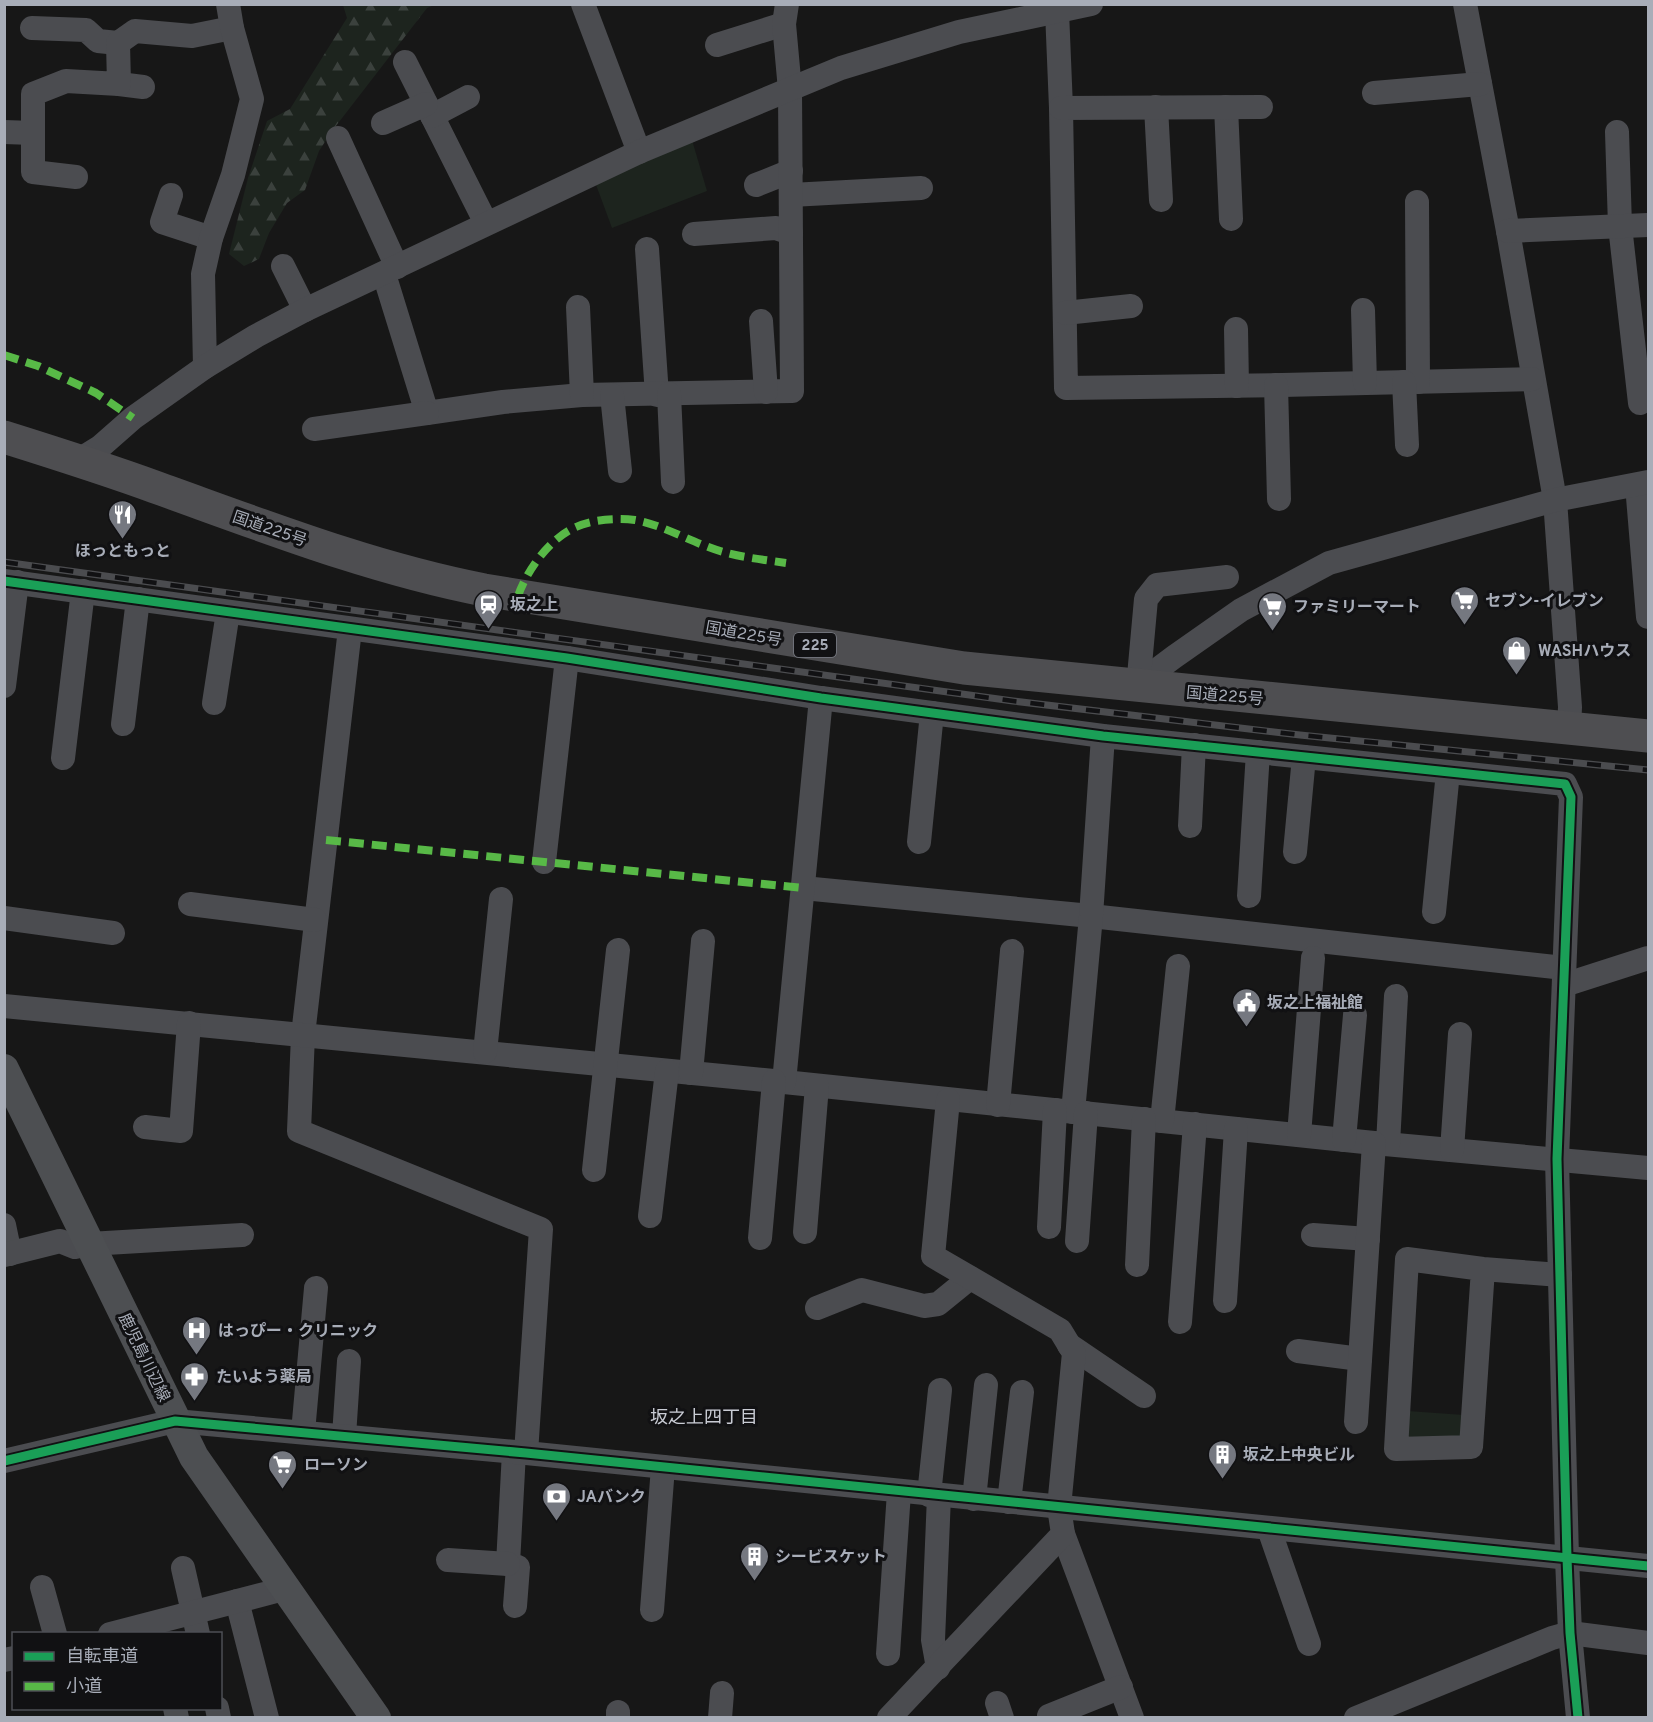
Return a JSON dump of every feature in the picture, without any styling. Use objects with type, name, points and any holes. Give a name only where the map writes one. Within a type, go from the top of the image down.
[{"type":"highway","name":"国道225号","points":[[4,436],[79,460],[281,533],[435,580],[518,596],[964,668],[1648,736]]},
{"type":"main road","name":"鹿児島川辺線","points":[[4,1069],[12,1104],[89,1244],[194,1457],[376,1718]]},
{"type":"street","points":[[205,367],[203,274],[211,238],[233,175],[252,99],[232,28],[228,4]]},
{"type":"street","points":[[583,4],[639,152]]},
{"type":"street","points":[[79,460],[100,447],[134,418],[205,367],[256,336],[486,223],[639,152],[841,68],[889,52],[959,32],[1092,4]]},
{"type":"street","points":[[1465,4],[1555,500],[1570,707],[1569,729]]},
{"type":"street","points":[[1057,11],[1066,388],[1532,379]]},
{"type":"street","points":[[314,429],[503,402],[582,395],[792,391],[790,90],[785,14],[717,45]]},
{"type":"street","points":[[32,28],[86,30],[99,41],[118,43],[135,31],[192,36],[232,28]]},
{"type":"street","points":[[118,43],[119,84]]},
{"type":"street","points":[[405,62],[486,223]]},
{"type":"street","points":[[76,177],[33,172],[33,94],[66,81],[143,87]]},
{"type":"street","points":[[1374,93],[1480,84]]},
{"type":"street","points":[[383,123],[468,97]]},
{"type":"street","points":[[1156,107],[1161,200]]},
{"type":"street","points":[[1226,107],[1231,219]]},
{"type":"street","points":[[1061,108],[1261,107]]},
{"type":"street","points":[[4,132],[33,133]]},
{"type":"street","points":[[1617,132],[1620,226],[1640,403]]},
{"type":"street","points":[[338,138],[390,270],[428,413]]},
{"type":"street","points":[[756,184],[791,183],[921,188]]},
{"type":"street","points":[[171,195],[162,222],[211,238]]},
{"type":"street","points":[[1407,445],[1411,382],[1409,234],[1417,202]]},
{"type":"street","points":[[1508,231],[1648,225]]},
{"type":"street","points":[[694,234],[776,228],[791,233]]},
{"type":"street","points":[[647,249],[673,482]]},
{"type":"street","points":[[283,266],[305,310]]},
{"type":"street","points":[[1065,313],[1131,306]]},
{"type":"street","points":[[578,307],[582,395]]},
{"type":"street","points":[[1363,310],[1365,383]]},
{"type":"street","points":[[761,321],[766,392]]},
{"type":"street","points":[[1236,329],[1237,386]]},
{"type":"street","points":[[1276,385],[1279,499]]},
{"type":"street","points":[[612,395],[620,471]]},
{"type":"street","points":[[1138,687],[1174,657],[1241,610],[1329,563],[1555,500],[1643,484],[1648,616]]},
{"type":"street","points":[[1138,687],[1146,599],[1157,585],[1227,577]]},
{"type":"street","points":[[4,686],[11,581],[567,657],[821,698],[1103,736],[1565,784],[1571,797],[1557,1159],[1567,1558],[1570,1633],[1578,1718]]},
{"type":"street","points":[[63,758],[83,591]]},
{"type":"street","points":[[123,724],[138,599]]},
{"type":"street","points":[[214,703],[228,612]]},
{"type":"street","points":[[350,629],[303,1035],[300,1131],[541,1229],[508,1564]]},
{"type":"street","points":[[544,862],[567,657]]},
{"type":"street","points":[[760,1238],[803,888],[821,698]]},
{"type":"street","points":[[919,842],[932,713]]},
{"type":"street","points":[[1049,1227],[1072,1111],[1091,916],[1103,736]]},
{"type":"street","points":[[1190,826],[1194,745]]},
{"type":"street","points":[[1249,896],[1258,752]]},
{"type":"street","points":[[1295,852],[1304,757]]},
{"type":"street","points":[[1434,912],[1448,772]]},
{"type":"street","points":[[803,888],[1091,916],[1564,976],[1648,958]]},
{"type":"street","points":[[485,1052],[501,899]]},
{"type":"street","points":[[190,904],[315,920]]},
{"type":"street","points":[[4,918],[113,933]]},
{"type":"street","points":[[691,1073],[703,941]]},
{"type":"street","points":[[594,1170],[618,950]]},
{"type":"street","points":[[998,1105],[1012,951]]},
{"type":"street","points":[[1299,1135],[1313,957]]},
{"type":"street","points":[[1137,1265],[1153,1120],[1178,966]]},
{"type":"street","points":[[1356,1422],[1368,1239],[1381,1144],[1396,996]]},
{"type":"street","points":[[4,1006],[485,1052],[1381,1144],[1648,1168]]},
{"type":"street","points":[[1344,1140],[1355,1015]]},
{"type":"street","points":[[145,1127],[181,1131],[189,1023]]},
{"type":"street","points":[[1452,1150],[1460,1034]]},
{"type":"street","points":[[650,1216],[667,1071]]},
{"type":"street","points":[[805,1232],[817,1086]]},
{"type":"street","points":[[948,1100],[933,1256],[1060,1330],[1074,1353],[1059,1507],[1063,1534],[1132,1718]]},
{"type":"street","points":[[1072,1111],[1077,1241]]},
{"type":"street","points":[[1180,1322],[1195,1124]]},
{"type":"street","points":[[1231,1293],[1236,1129]]},
{"type":"street","points":[[4,1225],[7,1255],[60,1241],[75,1247],[89,1244],[242,1236]]},
{"type":"street","points":[[1313,1235],[1368,1239]]},
{"type":"street","points":[[1483,1269],[1471,1447],[1396,1449],[1407,1259],[1483,1269],[1560,1275]]},
{"type":"street","points":[[817,1308],[862,1290],[924,1306],[938,1304],[970,1278]]},
{"type":"street","points":[[303,1432],[316,1288]]},
{"type":"street","points":[[1069,1345],[1144,1396]]},
{"type":"street","points":[[1298,1351],[1360,1359]]},
{"type":"street","points":[[344,1436],[349,1360]]},
{"type":"street","points":[[974,1499],[986,1385]]},
{"type":"street","points":[[938,1668],[933,1640],[934,1495],[940,1390]]},
{"type":"street","points":[[1009,1502],[1022,1392]]},
{"type":"street","points":[[4,1461],[175,1420],[1648,1566]]},
{"type":"street","points":[[652,1610],[663,1467]]},
{"type":"street","points":[[888,1654],[899,1492]]},
{"type":"street","points":[[1269,1529],[1309,1644]]},
{"type":"street","points":[[889,1718],[1063,1534]]},
{"type":"street","points":[[448,1560],[508,1564],[518,1567],[515,1606]]},
{"type":"street","points":[[183,1568],[196,1623]]},
{"type":"street","points":[[42,1587],[54,1632]]},
{"type":"street","points":[[125,1632],[196,1623],[237,1601],[284,1589]]},
{"type":"street","points":[[237,1601],[267,1718]]},
{"type":"street","points":[[1356,1718],[1552,1638],[1570,1633],[1648,1643]]},
{"type":"street","points":[[1049,1716],[1121,1687]]},
{"type":"street","points":[[720,1718],[722,1693]]},
{"type":"green space","points":[[343,5],[434,5],[427,8],[332,131],[319,151],[305,190],[287,203],[269,233],[259,259],[244,266],[229,254],[248,178],[267,121],[290,109],[347,18]]},
{"type":"green space","points":[[692,140],[707,191],[612,228],[595,182]]},
{"type":"green space","points":[[1408,1411],[1464,1415],[1463,1434],[1456,1440],[1411,1441],[1406,1434]]},
{"type":"railway","points":[[4,562],[1013,701],[1300,735],[1648,770]]},
{"type":"marked path","points":[[4,355],[38,366],[96,393],[133,418]]},
{"type":"marked path","points":[[518,596],[533,566],[557,539],[583,524],[606,520],[635,520],[727,553],[786,563]]},
{"type":"marked path","points":[[326,840],[803,888]]},
{"type":"cycle path","points":[[4,581],[567,658],[821,698],[1103,736],[1565,784],[1571,797],[1557,1159],[1567,1558],[1570,1633],[1578,1718]]},
{"type":"cycle path","points":[[4,1461],[175,1421],[526,1453],[1648,1566]]},
{"type":"place","name":"ほっともっと","points":[[123,540]]},
{"type":"place","name":"セブン-イレブン","points":[[1464,626]]},
{"type":"place","name":"坂之上","points":[[489,630]]},
{"type":"place","name":"ファミリーマート","points":[[1272,632]]},
{"type":"place","name":"WASHハウス","points":[[1517,676]]},
{"type":"place","name":"坂之上福祉館","points":[[1246,1028]]},
{"type":"place","name":"はっぴー・クリニック","points":[[197,1356]]},
{"type":"place","name":"たいよう薬局","points":[[195,1402]]},
{"type":"place","name":"坂之上中央ビル","points":[[1222,1480]]},
{"type":"place","name":"ローソン","points":[[283,1490]]},
{"type":"place","name":"JAバンク","points":[[556,1522]]},
{"type":"place","name":"シービスケット","points":[[754,1582]]},
{"type":"district","name":"坂之上四丁目","points":[[704,1417]]}]
